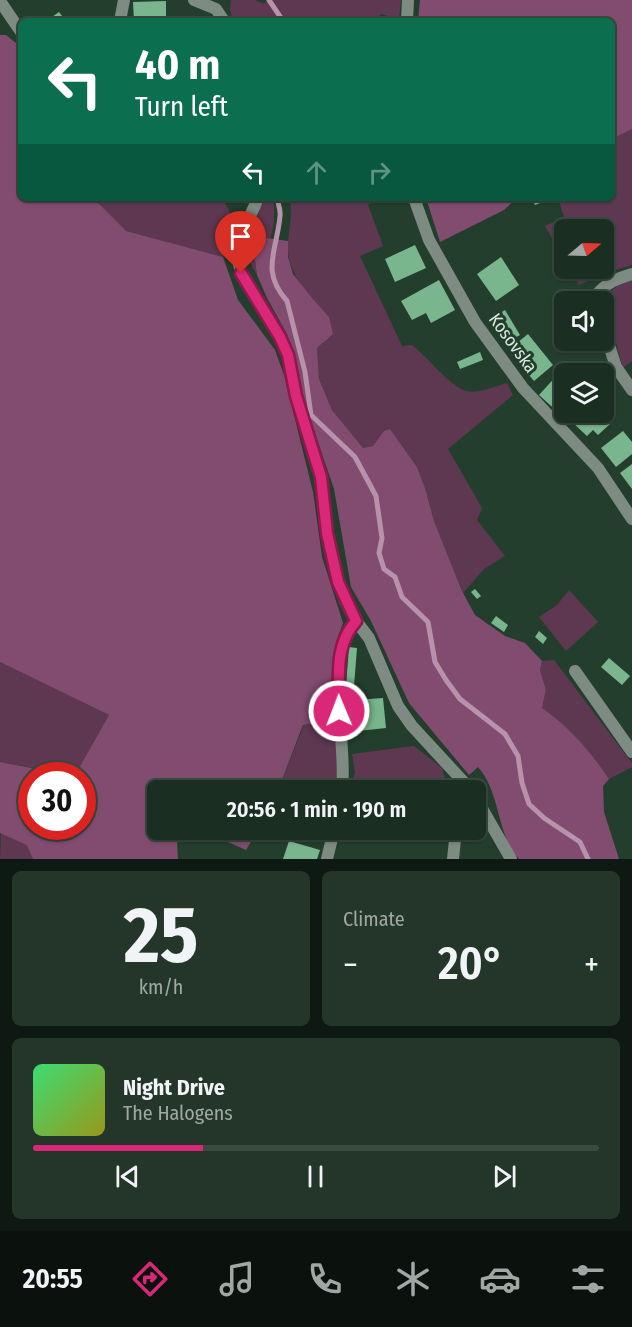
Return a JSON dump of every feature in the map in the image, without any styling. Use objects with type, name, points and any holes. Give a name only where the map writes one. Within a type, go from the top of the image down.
[{"type":"street","points":[[121,18],[124,0]]},
{"type":"street","points":[[194,0],[216,9],[222,18]]},
{"type":"street","points":[[407,18],[408,0]]},
{"type":"street","points":[[0,1],[18,28]]},
{"type":"street","points":[[257,201],[237,244],[238,266],[280,337],[288,355],[296,396],[321,477],[327,533],[338,582],[356,621],[369,638],[398,706],[412,726],[459,780]]},
{"type":"street","name":"Kosovska","points":[[415,201],[429,240],[475,322],[523,388],[598,468],[632,519]]},
{"type":"street","points":[[599,291],[612,280],[632,274]]},
{"type":"street","points":[[611,351],[616,367],[632,390]]},
{"type":"street","points":[[343,780],[344,761],[339,728],[339,652],[347,631],[356,621]]},
{"type":"street","points":[[575,671],[632,752]]},
{"type":"street","points":[[486,815],[511,859]]},
{"type":"street","points":[[327,859],[332,840]]},
{"type":"street","points":[[453,859],[455,840]]},
{"type":"shaded area","points":[[231,0],[255,0],[264,4],[268,0],[401,0],[399,18],[381,14],[379,18],[232,18]]},
{"type":"shaded area","points":[[420,0],[632,0],[632,129],[615,138],[615,18],[418,18]]},
{"type":"shaded area","points":[[0,35],[6,35],[18,45],[18,201],[96,201],[126,231],[223,257],[238,300],[275,350],[284,375],[313,492],[322,557],[343,623],[336,642],[334,720],[303,725],[282,780],[147,780],[147,840],[180,840],[177,843],[178,859],[33,859],[27,845],[0,833],[0,762],[18,765],[18,840],[96,840],[96,762],[82,762],[109,715],[0,662]]},
{"type":"shaded area","points":[[632,129],[632,265],[614,270],[614,219],[560,219],[564,217],[559,201],[615,201],[615,138]]},
{"type":"shaded area","points":[[224,201],[238,226],[223,257],[125,231],[96,202]]},
{"type":"shaded area","points":[[262,201],[274,201],[274,223],[270,239],[259,238],[255,260],[257,275],[247,257],[248,244]]},
{"type":"shaded area","points":[[290,201],[375,201],[368,205],[383,246],[360,256],[402,346],[412,345],[459,388],[471,392],[481,391],[507,383],[513,395],[448,449],[482,508],[477,520],[505,556],[484,569],[463,593],[434,521],[417,467],[390,429],[384,432],[373,446],[363,448],[332,410],[319,379],[317,348],[323,343],[329,317],[300,283],[290,263],[288,241]]},
{"type":"shaded area","points":[[427,201],[514,201],[504,210],[440,242]]},
{"type":"shaded area","points":[[554,222],[554,242],[545,226]]},
{"type":"shaded area","points":[[259,237],[288,241],[288,257],[293,274],[329,317],[333,334],[317,348],[319,379],[332,410],[363,448],[373,446],[384,431],[390,429],[417,467],[434,521],[462,591],[475,615],[505,636],[525,643],[542,661],[540,670],[546,690],[542,708],[579,740],[609,779],[603,786],[604,812],[619,859],[519,859],[506,838],[491,789],[478,767],[469,775],[409,703],[371,621],[351,587],[334,489],[303,398],[298,369],[287,334],[257,275],[255,260]]},
{"type":"shaded area","points":[[576,279],[593,279],[579,285]]},
{"type":"shaded area","points":[[632,280],[632,361],[623,368],[614,336],[614,291],[612,291]]},
{"type":"shaded area","points":[[569,590],[598,622],[566,651],[539,617],[557,605]]},
{"type":"shaded area","points":[[554,660],[632,763],[632,767],[609,779],[579,740],[542,708],[546,690],[540,670],[542,661]]},
{"type":"shaded area","points":[[0,662],[109,715],[82,762],[18,762],[18,765],[0,762]]},
{"type":"shaded area","points":[[334,720],[338,773],[336,780],[282,780],[304,725]]},
{"type":"shaded area","points":[[414,746],[442,768],[445,779],[353,780],[355,772],[352,754]]},
{"type":"shaded area","points":[[1,832],[28,845],[33,859],[0,859]]},
{"type":"shaded area","points":[[224,840],[252,840],[246,850]]},
{"type":"building","points":[[166,1],[166,18],[134,18],[133,2]]},
{"type":"building","points":[[59,12],[64,18],[50,18]]},
{"type":"building","points":[[533,201],[545,201],[535,205]]},
{"type":"building","points":[[415,245],[426,268],[395,282],[385,259]]},
{"type":"building","points":[[501,257],[519,285],[496,301],[477,274]]},
{"type":"building","points":[[439,280],[455,310],[431,323],[426,313],[412,320],[401,301]]},
{"type":"building","points":[[505,310],[520,335],[504,344],[489,320]]},
{"type":"building","points":[[528,334],[553,365],[534,381],[508,350]]},
{"type":"building","points":[[480,352],[483,360],[460,369],[457,362]]},
{"type":"building","points":[[554,378],[554,409],[539,395]]},
{"type":"building","points":[[573,423],[610,424],[598,435],[593,430],[587,436]]},
{"type":"building","points":[[623,431],[632,442],[632,454],[616,467],[601,448]]},
{"type":"building","points":[[632,464],[632,489],[620,473]]},
{"type":"building","points":[[475,589],[481,596],[477,599],[471,592]]},
{"type":"building","points":[[496,616],[508,625],[504,632],[491,623]]},
{"type":"building","points":[[539,631],[547,638],[543,644],[535,637]]},
{"type":"building","points":[[349,647],[357,648],[354,686],[346,686]]},
{"type":"building","points":[[609,658],[630,676],[622,685],[601,667]]},
{"type":"building","points":[[383,698],[386,728],[358,731],[355,700]]},
{"type":"building","points":[[289,841],[320,850],[317,859],[283,859]]},
{"type":"waterway","points":[[269,0],[281,18]]},
{"type":"waterway","points":[[278,201],[280,214],[272,270],[274,280],[287,301],[305,372],[311,415],[355,457],[376,496],[382,538],[379,553],[384,569],[395,577],[402,597],[428,622],[435,662],[446,680],[460,699],[505,734],[518,756],[522,783],[529,804],[544,818],[580,842],[588,859]]},
{"type":"route","points":[[241,273],[280,337],[288,355],[296,396],[321,477],[327,533],[338,582],[356,621],[347,631],[339,652],[339,711]]}]
